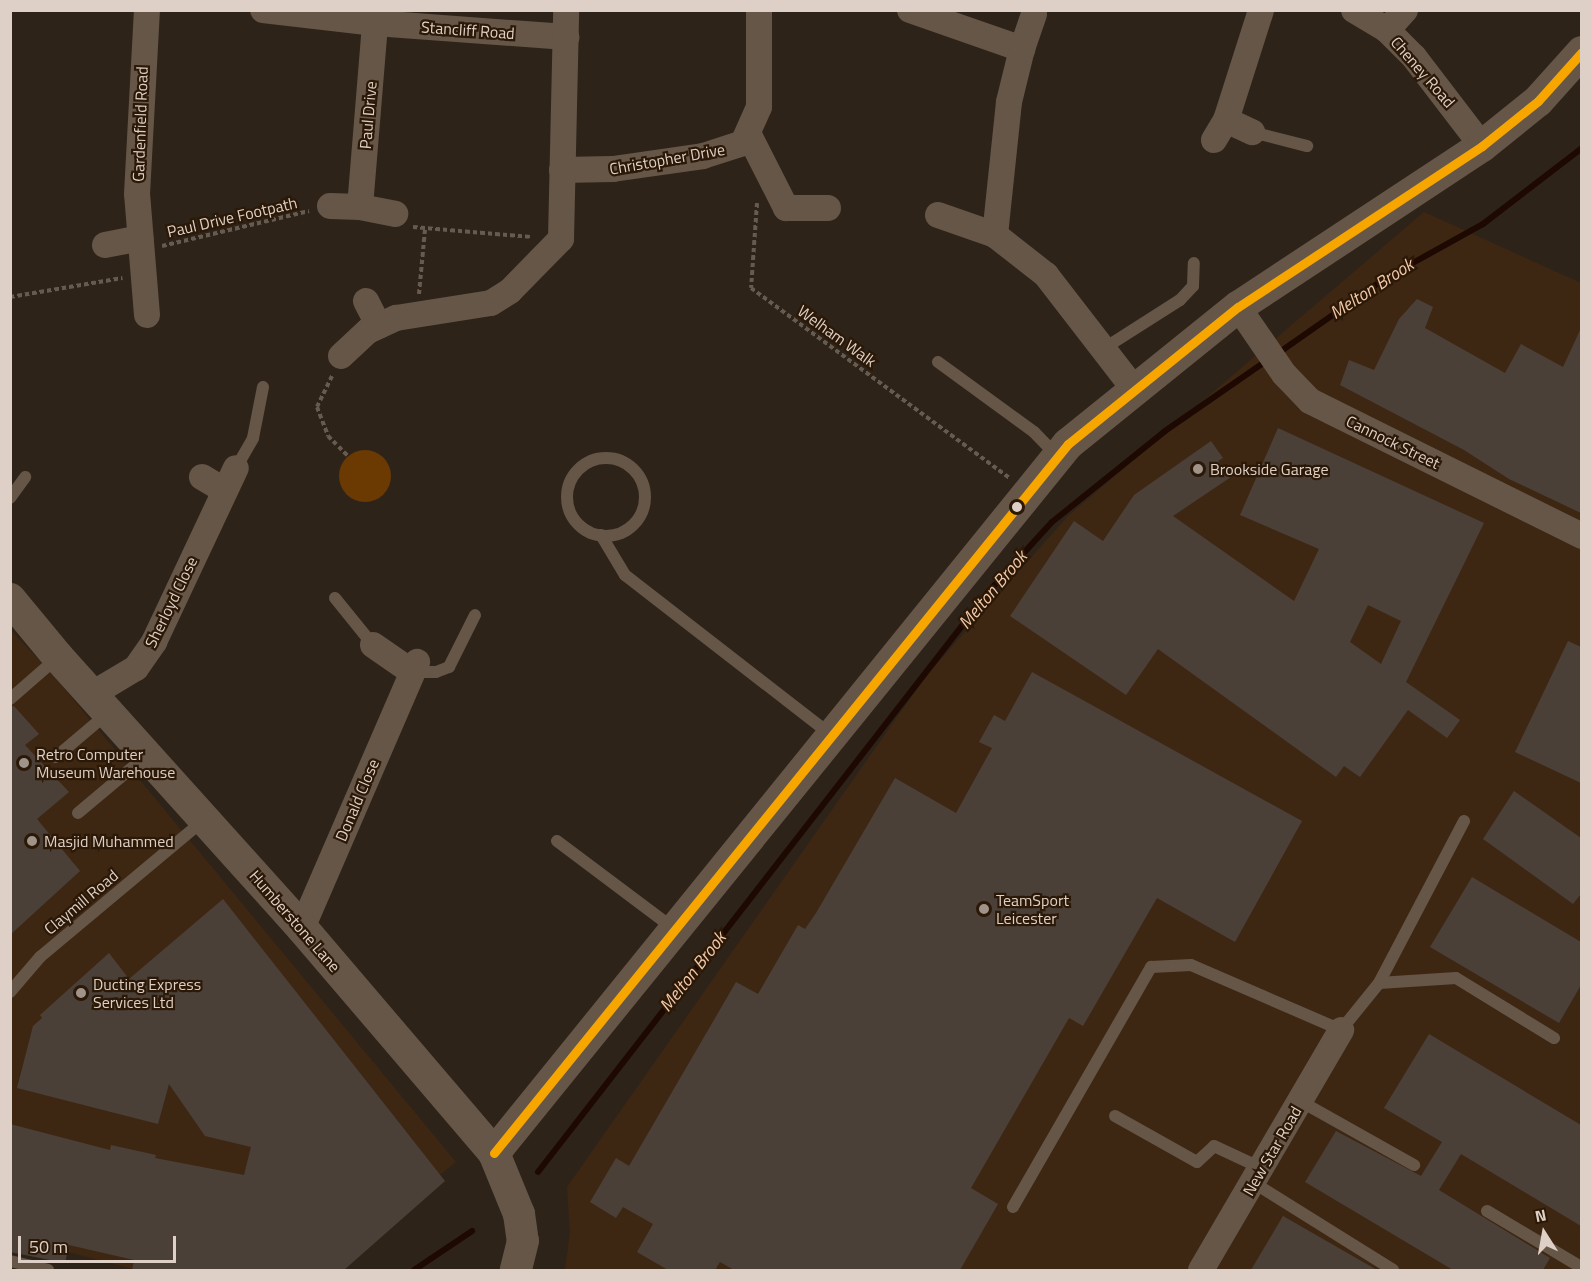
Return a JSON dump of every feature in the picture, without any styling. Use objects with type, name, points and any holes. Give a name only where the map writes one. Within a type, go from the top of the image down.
[{"type":"street","name":"Gardenfield Road","points":[[147,10],[139,104],[141,255],[147,315]]},
{"type":"street","name":"Stancliff Road","points":[[263,10],[375,23],[566,37]]},
{"type":"street","points":[[341,356],[379,326],[417,314],[491,303],[510,291],[561,239],[566,10]]},
{"type":"street","points":[[759,10],[759,108],[749,135],[786,208],[828,208]]},
{"type":"street","points":[[910,10],[1022,49]]},
{"type":"street","points":[[1252,132],[1220,130],[1261,10]]},
{"type":"street","name":"Cheney Road","points":[[1354,10],[1387,30],[1414,57],[1482,146]]},
{"type":"street","points":[[1387,30],[1405,10]]},
{"type":"street","points":[[995,235],[1010,102],[1022,49],[1034,14]]},
{"type":"street","name":"Paul Drive","points":[[360,207],[375,23]]},
{"type":"street","points":[[494,1153],[1057,457],[1134,389],[1238,307],[1482,146],[1538,101],[1581,52]]},
{"type":"street","name":"Christopher Drive","points":[[562,170],[614,169],[714,154],[743,143],[749,135]]},
{"type":"street","points":[[330,206],[360,207],[395,214]]},
{"type":"street","points":[[938,215],[995,235],[1046,275],[1134,389]]},
{"type":"street","points":[[105,245],[141,255]]},
{"type":"street","points":[[366,301],[379,326]]},
{"type":"street","name":"Cannock Street","points":[[1238,307],[1284,374],[1310,401],[1581,536]]},
{"type":"street","points":[[202,477],[230,479]]},
{"type":"street","name":"Sherloyd Close","points":[[102,703],[136,668],[154,642],[230,479]]},
{"type":"street","name":"Humberstone Lane","points":[[10,599],[57,657],[102,703],[302,928],[494,1153],[519,1214],[523,1241],[516,1270]]},
{"type":"street","points":[[373,645],[414,667]]},
{"type":"street","name":"Donald Close","points":[[302,928],[414,667]]},
{"type":"street","name":"New Star Road","points":[[1201,1270],[1341,1030]]},
{"type":"lane","points":[[1252,132],[1307,146]]},
{"type":"lane","points":[[1103,349],[1180,300],[1193,286],[1194,263]]},
{"type":"lane","points":[[938,362],[1034,432],[1057,457]]},
{"type":"lane","points":[[230,479],[256,429],[262,387]]},
{"type":"lane","points":[[601,535],[614,535],[637,521],[645,497],[637,473],[615,459],[602,458],[580,468],[568,490],[570,508],[579,524],[601,535],[625,574],[832,736]]},
{"type":"lane","points":[[10,498],[25,477]]},
{"type":"lane","points":[[335,598],[373,645]]},
{"type":"lane","points":[[414,667],[449,667],[475,615]]},
{"type":"lane","points":[[10,699],[57,657]]},
{"type":"lane","points":[[56,757],[102,703]]},
{"type":"lane","points":[[78,813],[148,754]]},
{"type":"lane","name":"Claymill Road","points":[[10,992],[40,957],[205,819]]},
{"type":"lane","points":[[1013,1207],[1151,967],[1191,965],[1341,1030],[1379,983],[1464,822]]},
{"type":"lane","points":[[557,841],[675,929]]},
{"type":"lane","points":[[1379,983],[1456,978],[1554,1038]]},
{"type":"lane","points":[[1300,1101],[1414,1165]]},
{"type":"lane","points":[[1115,1116],[1197,1162],[1214,1146],[1392,1270]]},
{"type":"lane","points":[[1487,1210],[1577,1263]]},
{"type":"lane","points":[[10,1261],[48,1270]]},
{"type":"path","name":"Welham Walk","points":[[758,199],[751,288],[1029,492]]},
{"type":"path","name":"Paul Drive Footpath","points":[[10,297],[141,255],[330,206]]},
{"type":"path","points":[[395,214],[401,225],[425,229],[561,239]]},
{"type":"path","points":[[417,314],[425,229]]},
{"type":"path","points":[[341,356],[317,407],[328,436],[348,456]]},
{"type":"shaded area","points":[[1424,212],[1581,283],[1581,1270],[565,1270],[570,1232],[567,1187],[926,676],[1068,516]]},
{"type":"shaded area","points":[[365,450],[375,452],[383,458],[389,466],[391,476],[389,486],[383,494],[375,500],[365,502],[355,500],[347,494],[341,486],[339,476],[341,466],[347,458],[355,452]]},
{"type":"shaded area","points":[[10,629],[53,675],[456,1162],[320,1270],[137,1270],[11,1237]]},
{"type":"building","points":[[1417,299],[1433,307],[1425,328],[1505,373],[1521,344],[1563,367],[1581,328],[1581,513],[1509,479],[1464,450],[1340,385],[1349,360],[1374,370],[1399,319]]},
{"type":"building","points":[[1278,428],[1484,523],[1406,682],[1460,720],[1447,738],[1408,710],[1360,777],[1344,766],[1336,777],[1158,649],[1126,695],[1010,616],[1074,521],[1103,541],[1134,495],[1211,441],[1223,458],[1218,461],[1231,477],[1173,516],[1294,601],[1319,549],[1240,515]],"holes":[[[1368,605],[1401,621],[1381,664],[1350,642]]]},
{"type":"building","points":[[1568,641],[1581,647],[1581,783],[1515,752]]},
{"type":"building","points":[[1032,672],[1302,821],[1235,942],[1157,898],[1083,1026],[1069,1018],[971,1188],[998,1204],[960,1270],[734,1270],[720,1262],[715,1270],[668,1270],[637,1252],[653,1224],[623,1207],[616,1218],[590,1202],[616,1158],[629,1166],[736,982],[758,994],[798,925],[805,929],[816,913],[895,778],[956,813],[992,748],[979,742],[994,715],[1005,721]]},
{"type":"building","points":[[14,706],[39,734],[25,745],[69,792],[37,819],[80,871],[10,935],[10,707]]},
{"type":"building","points":[[1514,791],[1581,838],[1581,894],[1573,904],[1483,839]]},
{"type":"building","points":[[1472,877],[1581,942],[1581,985],[1559,1023],[1430,947]]},
{"type":"building","points":[[223,899],[445,1181],[344,1270],[132,1270],[134,1260],[69,1245],[65,1263],[10,1252],[10,1124],[110,1150],[111,1145],[156,1155],[155,1158],[244,1175],[251,1147],[205,1136],[169,1084],[158,1124],[17,1088],[33,1026],[42,1018],[40,1015],[109,953],[129,979]]},
{"type":"building","points":[[1429,1034],[1581,1125],[1581,1226],[1461,1154],[1439,1190],[1550,1258],[1543,1270],[1453,1270],[1305,1182],[1336,1131],[1421,1176],[1442,1142],[1384,1108]]},
{"type":"building","points":[[1283,1216],[1377,1270],[1251,1270]]},
{"type":"waterway","name":"Melton Brook","points":[[1277,354],[1384,279],[1483,224],[1582,148]]},
{"type":"waterway","name":"Melton Brook","points":[[538,1172],[989,591],[1052,522],[1165,431],[1266,361]]},
{"type":"waterway","name":"Melton Brook","points":[[414,1270],[472,1231]]},
{"type":"transit line","points":[[494,1153],[1068,444],[1238,307],[1482,146],[1538,101],[1582,52]]},
{"type":"place","name":"Brookside Garage","points":[[1198,469]]},
{"type":"place","name":"Retro Computer Museum Warehouse","points":[[24,763]]},
{"type":"place","name":"Masjid Muhammed","points":[[32,841]]},
{"type":"place","name":"TeamSport Leicester","points":[[984,909]]},
{"type":"place","name":"Ducting Express Services Ltd","points":[[81,993]]}]
